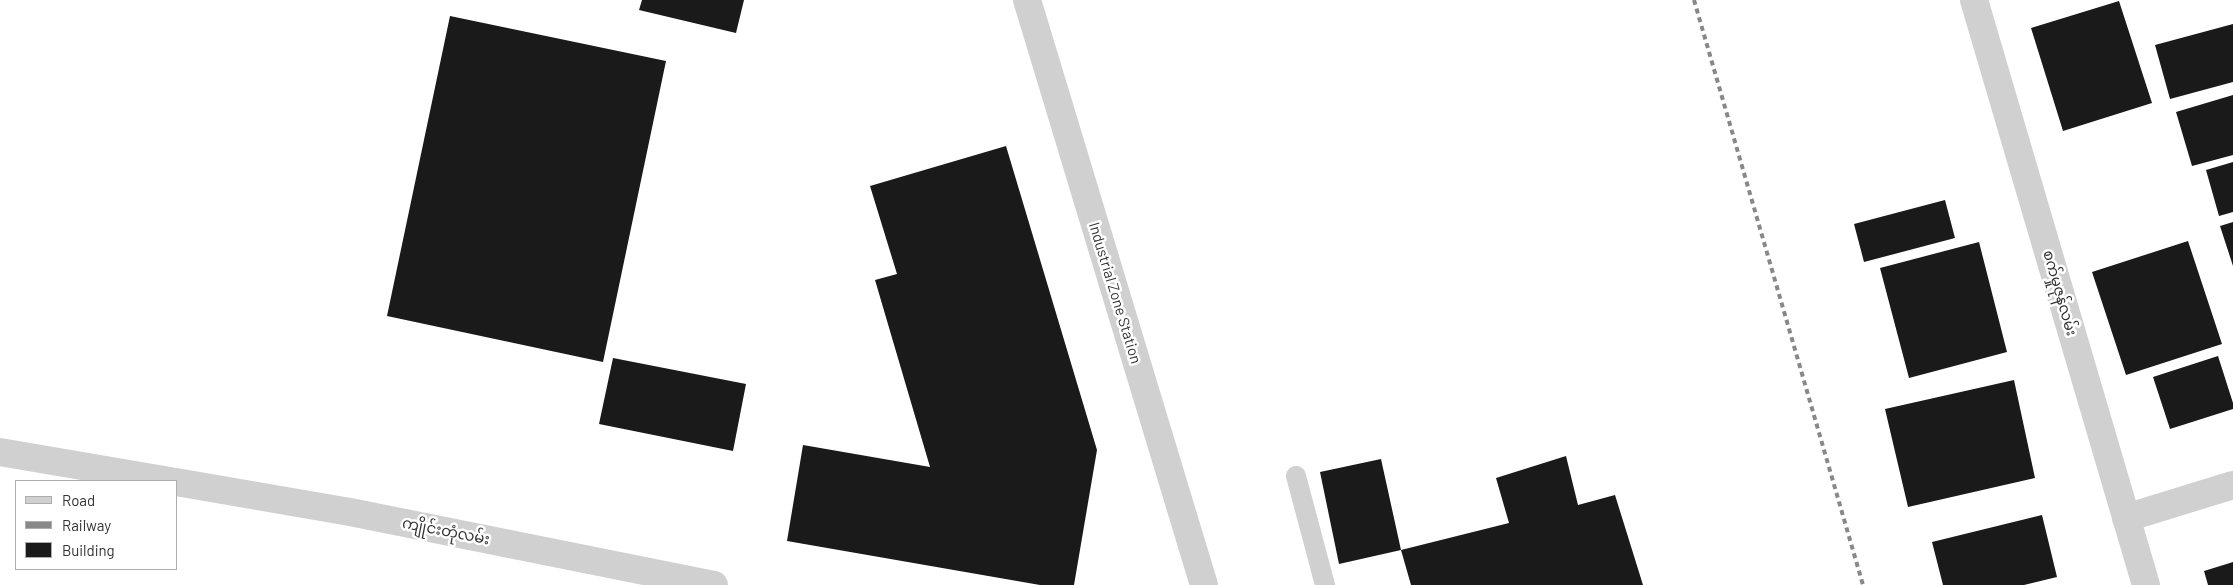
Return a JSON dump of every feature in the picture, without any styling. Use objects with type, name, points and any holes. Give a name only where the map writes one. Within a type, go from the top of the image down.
[{"type":"street","name":"Industrial Zone Station","points":[[1027,0],[1204,585]]},
{"type":"street","name":"စက်မှုဇုန်လမ်း","points":[[1974,0],[2146,585]]},
{"type":"street","points":[[0,452],[164,480]]},
{"type":"street","name":"ကျိုင်းတုံလမ်း","points":[[178,482],[350,512],[714,585]]},
{"type":"street","points":[[2126,518],[2233,485]]},
{"type":"lane","points":[[1296,476],[1325,585]]},
{"type":"building","points":[[642,0],[744,0],[736,33],[639,10]]},
{"type":"building","points":[[2119,1],[2152,103],[2063,131],[2031,28]]},
{"type":"building","points":[[450,16],[666,61],[603,362],[387,316]]},
{"type":"building","points":[[2233,24],[2233,82],[2170,99],[2155,45]]},
{"type":"building","points":[[2233,95],[2233,155],[2192,166],[2176,112]]},
{"type":"building","points":[[1006,146],[1097,450],[1074,585],[1040,585],[787,541],[803,445],[930,467],[875,280],[897,274],[870,186]]},
{"type":"building","points":[[2233,162],[2233,212],[2219,216],[2206,170]]},
{"type":"building","points":[[1945,200],[1955,238],[1864,262],[1854,224]]},
{"type":"building","points":[[2233,222],[2233,266],[2220,226]]},
{"type":"building","points":[[2188,241],[2222,344],[2126,375],[2092,272]]},
{"type":"building","points":[[1979,242],[2007,352],[1909,378],[1880,268]]},
{"type":"building","points":[[2218,356],[2233,403],[2233,409],[2170,429],[2153,377]]},
{"type":"building","points":[[613,358],[746,384],[733,451],[599,424]]},
{"type":"building","points":[[2014,380],[2035,478],[1908,507],[1885,409]]},
{"type":"building","points":[[1566,456],[1578,505],[1615,495],[1643,585],[1411,585],[1401,550],[1509,523],[1496,478]]},
{"type":"building","points":[[1381,459],[1401,550],[1339,564],[1320,472]]},
{"type":"building","points":[[2042,515],[2057,577],[2024,585],[1943,585],[1932,542]]},
{"type":"building","points":[[2233,562],[2233,585],[2208,585],[2204,571]]},
{"type":"railway","points":[[1694,0],[1863,585]]}]
